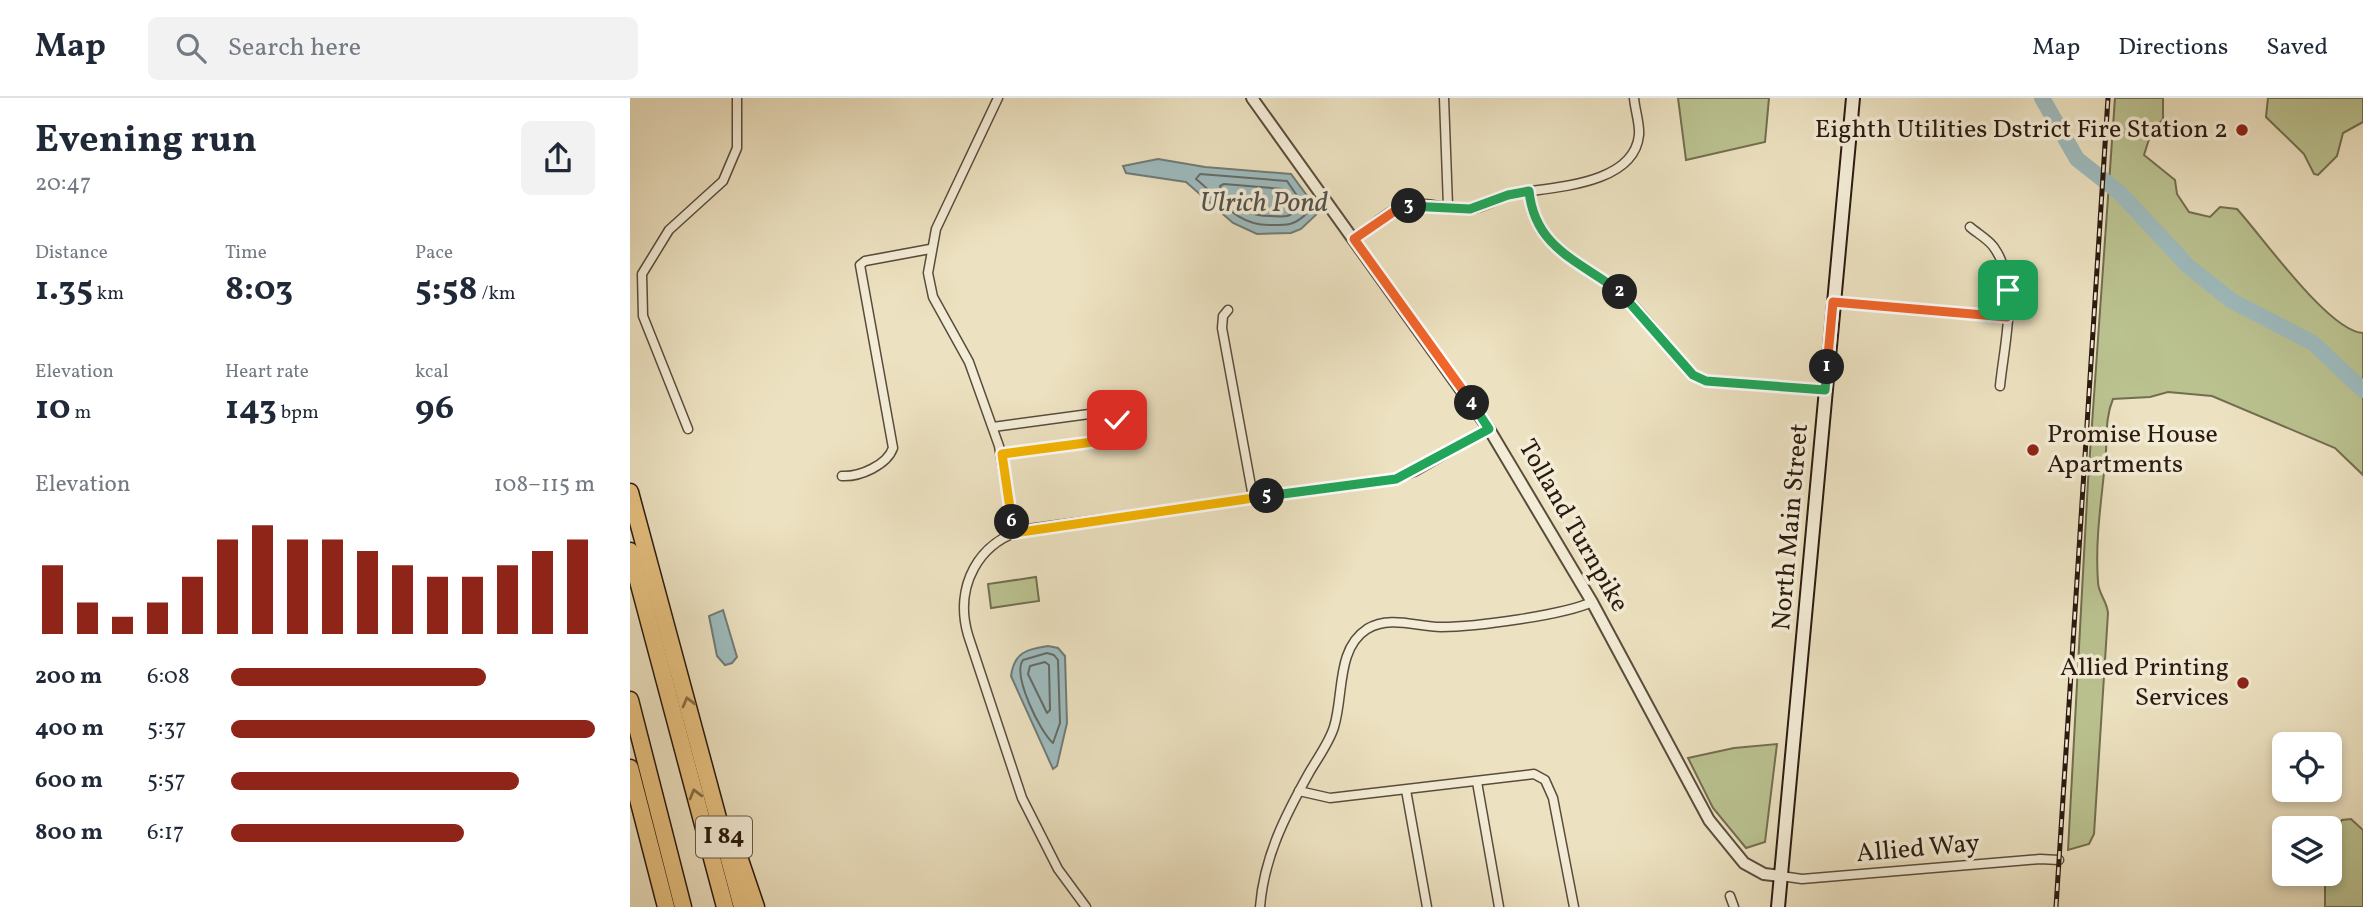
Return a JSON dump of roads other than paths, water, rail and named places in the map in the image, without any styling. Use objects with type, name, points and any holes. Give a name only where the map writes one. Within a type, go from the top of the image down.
[{"type":"highway","name":"I 84","points":[[630,492],[742,907]]},
{"type":"highway","points":[[630,551],[724,907]]},
{"type":"highway","points":[[630,700],[683,907]]},
{"type":"highway","points":[[630,768],[666,907]]},
{"type":"highway","points":[[705,768],[756,907]]},
{"type":"highway","points":[[657,874],[658,907]]},
{"type":"main road","name":"North Main Street","points":[[1781,876],[1853,98]]},
{"type":"main road","points":[[1778,907],[1781,876]]},
{"type":"street","points":[[688,429],[643,316],[642,274],[669,230],[723,181],[737,148],[737,98]]},
{"type":"street","points":[[998,98],[938,222],[930,249],[928,273],[932,294],[969,362],[1002,454],[1014,533]]},
{"type":"street","name":"Tolland Turnpike","points":[[1252,98],[1489,429],[1592,602],[1709,820],[1744,863],[1764,874],[1781,876]]},
{"type":"street","points":[[1444,98],[1448,206]]},
{"type":"street","points":[[1354,239],[1402,206],[1470,209],[1508,195],[1575,185],[1621,166],[1633,151],[1639,136],[1634,98]]},
{"type":"street","points":[[1529,191],[1531,210],[1542,236],[1619,291],[1693,375],[1706,381],[1825,390]]},
{"type":"street","points":[[1970,227],[1994,247],[2004,268],[2008,290],[2000,386]]},
{"type":"street","points":[[842,476],[862,474],[886,458],[893,448],[861,264],[930,249]]},
{"type":"street","points":[[1833,302],[2007,317]]},
{"type":"street","points":[[1228,310],[1222,319],[1222,328],[1253,498]]},
{"type":"street","points":[[993,427],[1104,412],[1112,414],[1119,423],[1117,433],[1108,440],[1002,454]]},
{"type":"street","points":[[1086,907],[1058,869],[1035,829],[1014,779],[975,656],[964,616],[966,584],[981,556],[1014,533],[1392,480],[1412,473],[1489,429]]},
{"type":"street","points":[[1260,907],[1262,878],[1273,844],[1334,729],[1349,648],[1367,629],[1388,622],[1440,627],[1461,625],[1575,610],[1592,602]]},
{"type":"street","points":[[1299,791],[1331,798],[1534,774],[1545,780],[1553,798],[1574,907]]},
{"type":"street","points":[[1477,782],[1499,907]]},
{"type":"street","points":[[1406,790],[1427,907]]},
{"type":"street","name":"Allied Way","points":[[1781,876],[1802,879],[2040,859],[2059,860]]},
{"type":"street","points":[[1730,897],[1734,907]]},
{"type":"water","name":"Ulrich Pond","points":[[1158,159],[1205,167],[1291,174],[1319,212],[1301,229],[1291,233],[1257,234],[1233,223],[1186,182],[1126,173],[1123,166]]},
{"type":"water","points":[[723,610],[737,657],[732,663],[725,665],[717,656],[709,616]]},
{"type":"water","points":[[1048,646],[1058,648],[1065,656],[1067,723],[1057,766],[1053,769],[1011,676],[1018,657],[1033,649]]},
{"type":"waterway","points":[[2042,98],[2077,159],[2120,193],[2188,266],[2232,301],[2313,343],[2363,390]]},
{"type":"railway","points":[[2056,907],[2108,98]]},
{"type":"place","name":"Eighth Utilities Dstrict Fire Station 2","points":[[2242,130]]},
{"type":"place","name":"Promise House Apartments","points":[[2033,450]]},
{"type":"place","name":"Allied Printing Services","points":[[2243,683]]}]
